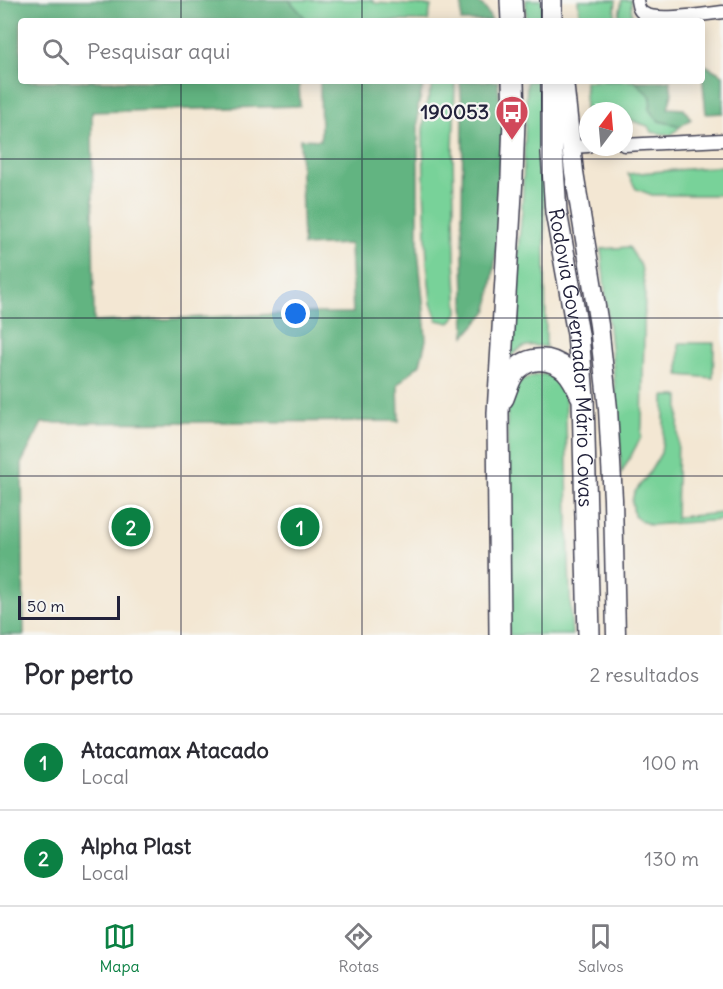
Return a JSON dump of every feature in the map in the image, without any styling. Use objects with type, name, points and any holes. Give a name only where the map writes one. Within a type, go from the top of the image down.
[{"type":"highway","points":[[511,0],[512,18]]},
{"type":"highway","points":[[500,635],[498,413],[513,168],[513,84]]},
{"type":"highway","name":"Rodovia Governador Mário Covas","points":[[552,84],[552,153],[556,212],[578,334],[583,398],[589,635]]},
{"type":"highway","points":[[498,413],[513,375],[520,367],[534,359],[551,361],[562,367],[572,377],[583,398]]},
{"type":"main road","points":[[565,84],[579,143]]},
{"type":"main road","points":[[579,151],[574,172],[599,325],[608,409],[613,499],[616,635]]},
{"type":"street","points":[[637,0],[641,12],[656,17],[723,12]]},
{"type":"street","points":[[633,145],[723,140]]},
{"type":"green space","points":[[0,0],[289,0],[305,18],[18,18],[18,84],[299,84],[300,106],[92,112],[94,322],[353,313],[350,244],[303,246],[300,139],[321,140],[320,84],[423,84],[418,107],[418,250],[426,340],[420,364],[398,384],[399,421],[42,423],[22,462],[24,635],[0,635]]},
{"type":"green space","points":[[286,0],[372,0],[375,3],[431,6],[429,18],[304,18]]},
{"type":"green space","points":[[462,0],[478,2],[490,18],[461,18]]},
{"type":"green space","points":[[526,0],[542,0],[542,18],[526,18]]},
{"type":"green space","points":[[578,0],[616,0],[614,18],[580,18]]},
{"type":"green space","points":[[622,0],[631,0],[632,18],[619,18]]},
{"type":"green space","points":[[705,65],[723,75],[723,113],[706,114],[703,84],[705,84]]},
{"type":"green space","points":[[433,84],[455,84],[453,154],[458,312],[450,323],[437,320],[431,303],[424,186],[423,130],[427,102]]},
{"type":"green space","points":[[460,84],[498,84],[508,144],[497,249],[488,310],[465,336],[462,216],[463,118]]},
{"type":"green space","points":[[527,84],[543,84],[546,347],[533,345],[524,347],[507,360],[522,211]]},
{"type":"green space","points":[[585,84],[638,84],[651,97],[650,111],[659,121],[681,126],[671,135],[651,132],[648,126],[633,121],[633,102],[585,102]]},
{"type":"green space","points":[[638,84],[670,84],[672,94],[668,108],[684,109],[691,119],[681,126],[659,121],[650,111],[651,97]]},
{"type":"green space","points":[[723,166],[723,195],[652,195],[636,189],[628,174]]},
{"type":"green space","points":[[629,247],[641,266],[645,289],[642,425],[641,437],[621,474],[619,427],[601,249]]},
{"type":"green space","points":[[679,343],[714,343],[713,378],[679,375]]},
{"type":"green space","points":[[544,374],[565,385],[572,635],[509,635],[507,412],[517,385],[527,378]]},
{"type":"green space","points":[[664,396],[679,396],[676,519],[723,513],[723,520],[651,525],[634,516],[632,501],[634,493],[661,453]]},
{"type":"place","name":"190053","points":[[512,141]]},
{"type":"place","name":"Alpha Plast","points":[[131,527]]},
{"type":"place","name":"Atacamax Atacado","points":[[300,527]]}]
